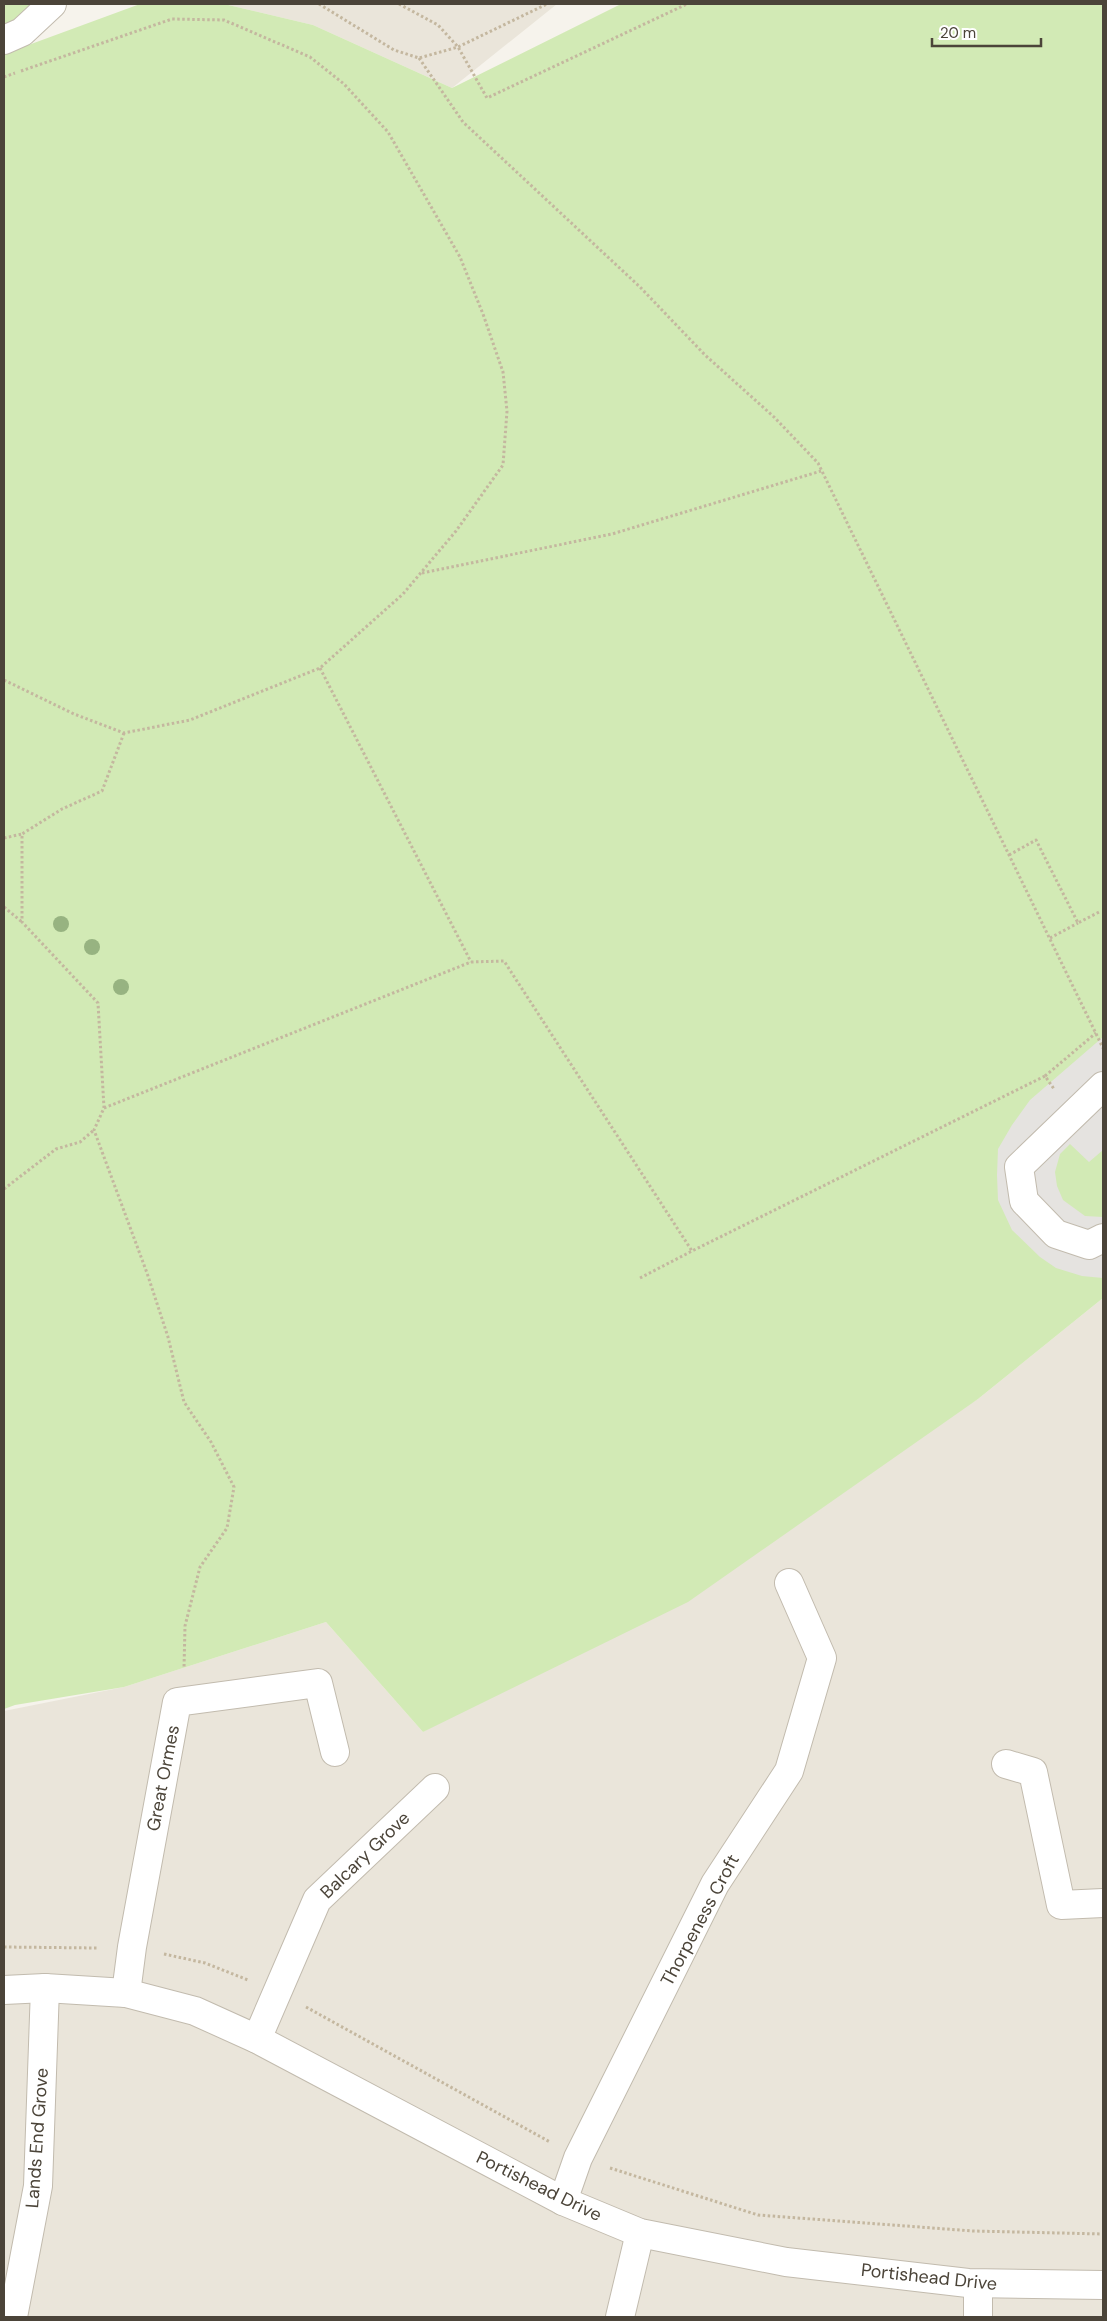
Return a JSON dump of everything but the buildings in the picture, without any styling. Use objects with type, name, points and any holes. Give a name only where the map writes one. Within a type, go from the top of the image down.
[{"type":"street","points":[[4,40],[22,32],[52,4]]},
{"type":"street","points":[[1103,1086],[1019,1166],[1024,1201],[1056,1234],[1089,1245],[1103,1238]]},
{"type":"street","name":"Thorpeness Croft","points":[[563,2201],[578,2158],[715,1884],[789,1771],[822,1658],[789,1583]]},
{"type":"street","name":"Great Ormes","points":[[126,1993],[132,1947],[178,1702],[318,1683],[335,1752]]},
{"type":"street","points":[[1006,1764],[1033,1772],[1061,1905],[1103,1903]]},
{"type":"street","name":"Balcary Grove","points":[[258,2039],[276,1991],[317,1900],[435,1788]]},
{"type":"street","name":"Portishead Drive","points":[[4,1990],[45,1988],[126,1993],[194,2011],[258,2039],[563,2201],[640,2233],[786,2262],[978,2284],[1103,2285]]},
{"type":"street","name":"Lands End Grove","points":[[13,2317],[38,2186],[45,1988]]},
{"type":"street","points":[[620,2317],[640,2233]]},
{"type":"street","points":[[978,2284],[978,2317]]},
{"type":"path","points":[[320,4],[394,50],[419,58],[458,47],[547,4]]},
{"type":"path","points":[[399,4],[438,25],[458,47],[488,98],[687,4]]},
{"type":"path","points":[[4,77],[172,19],[224,20],[310,57],[344,84],[388,132],[460,257],[483,314],[503,372],[507,411],[503,465],[456,531],[403,594],[320,668],[190,720],[124,733],[74,714],[4,680]]},
{"type":"path","points":[[419,58],[463,122],[640,287],[705,355],[774,417],[818,462],[1103,1048]]},
{"type":"path","points":[[422,573],[612,534],[821,471]]},
{"type":"path","points":[[320,668],[470,962]]},
{"type":"path","points":[[4,838],[22,834],[62,809],[102,791],[124,733]]},
{"type":"path","points":[[22,834],[22,922]]},
{"type":"path","points":[[1009,855],[1036,840],[1078,923]]},
{"type":"path","points":[[4,907],[22,922],[98,1003],[104,1108],[94,1130],[80,1142],[56,1149],[4,1189]]},
{"type":"path","points":[[1050,938],[1101,911]]},
{"type":"path","points":[[104,1108],[470,962],[504,961],[692,1251]]},
{"type":"path","points":[[640,1278],[1045,1076],[1096,1033]]},
{"type":"path","points":[[1045,1076],[1072,1114]]},
{"type":"path","points":[[94,1130],[147,1273],[168,1337],[184,1402],[211,1442],[234,1487],[227,1528],[200,1567],[185,1626],[184,1677],[178,1702]]},
{"type":"path","points":[[4,1947],[58,1949],[132,1947],[205,1963],[276,1991],[578,2158],[758,2215],[973,2231],[1103,2234]]},
{"type":"shaded area","points":[[224,4],[557,4],[452,88],[313,25]]},
{"type":"shaded area","points":[[1103,1037],[1103,1150],[1089,1162],[1070,1144],[1060,1154],[1055,1172],[1057,1186],[1063,1200],[1085,1216],[1103,1217],[1103,1278],[1082,1276],[1056,1268],[1040,1257],[1012,1230],[998,1200],[997,1175],[998,1149],[1030,1100]]},
{"type":"shaded area","points":[[1103,1298],[1102,2317],[4,2317],[4,1711],[124,1687],[326,1622],[423,1732],[978,1399]]},
{"type":"green space","points":[[4,4],[52,4],[4,40]]},
{"type":"green space","points":[[140,4],[224,4],[313,25],[452,88],[621,4],[1103,4],[1103,1298],[978,1399],[688,1602],[423,1732],[326,1622],[124,1687],[15,1705],[4,1709],[4,54]]}]
